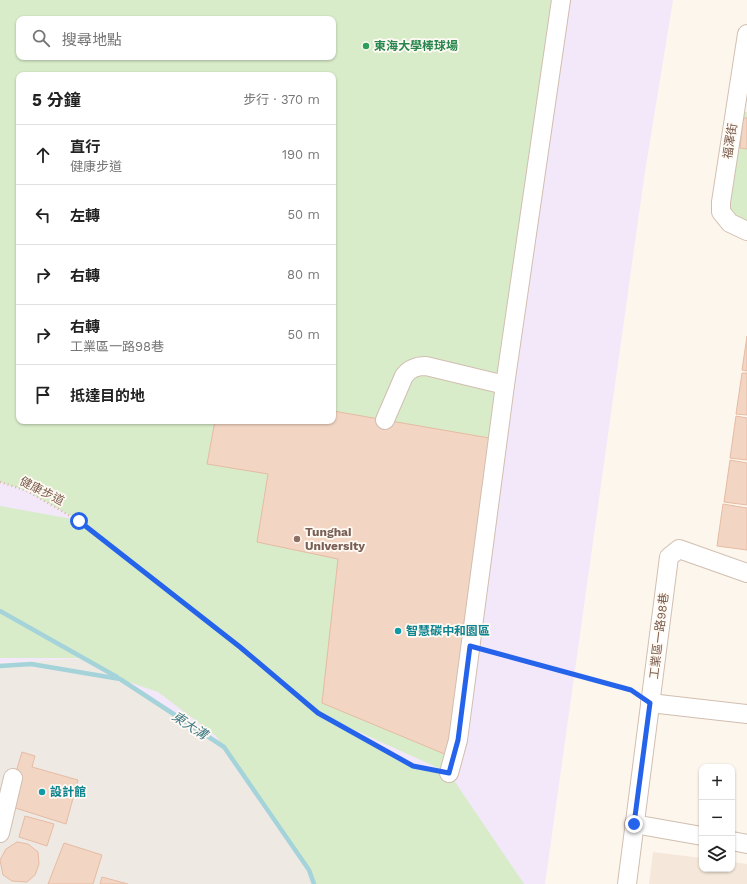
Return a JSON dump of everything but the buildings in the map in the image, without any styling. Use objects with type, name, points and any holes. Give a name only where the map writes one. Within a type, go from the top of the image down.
[{"type":"street","points":[[449,773],[458,740],[505,385],[561,0]]},
{"type":"street","name":"福澤街","points":[[747,36],[721,202],[721,212],[730,223],[747,231]]},
{"type":"street","points":[[385,420],[404,376],[418,366],[429,367],[505,385]]},
{"type":"street","name":"工業區一路98巷","points":[[627,884],[669,557],[679,549],[747,573]]},
{"type":"street","points":[[650,703],[747,714]]},
{"type":"street","points":[[0,832],[13,778]]},
{"type":"street","points":[[634,824],[699,835]]},
{"type":"street","points":[[735,842],[747,844]]},
{"type":"path","name":"健康步道","points":[[0,482],[27,490],[79,521],[240,647],[318,713],[413,766],[449,773]]},
{"type":"path","points":[[470,646],[631,690],[650,703]]},
{"type":"shaded area","name":"Tunghai University","points":[[0,0],[673,0],[644,178],[545,884],[314,884],[309,870],[224,747],[120,679],[83,658],[0,663]]},
{"type":"shaded area","points":[[83,658],[120,679],[224,747],[309,870],[314,884],[0,884],[0,663]]},
{"type":"shaded area","points":[[653,852],[699,858],[699,872],[735,872],[735,862],[747,864],[747,884],[649,884]]},
{"type":"green space","name":"Tunghai University","points":[[0,0],[561,0],[449,773],[524,884],[314,884],[309,870],[216,736],[158,692],[120,679],[83,658],[0,658],[0,506],[78,520],[27,491],[0,482]],"holes":[[[324,716],[447,772],[413,766]]]},
{"type":"green space","points":[[732,110],[747,112],[747,231],[721,202]]},
{"type":"waterway","points":[[0,611],[117,677]]},
{"type":"waterway","name":"東大溝","points":[[0,666],[31,664],[120,679],[224,747],[309,870],[314,884]]},
{"type":"place","name":"東海大學棒球場","points":[[366,46]]},
{"type":"place","name":"Tunghai University","points":[[297,539]]},
{"type":"place","name":"智慧碳中和園區","points":[[398,631]]},
{"type":"place","name":"設計館","points":[[42,792]]},
{"type":"route","points":[[79,521],[240,647],[318,713],[413,766],[449,773],[458,740],[470,646],[631,690],[650,703],[634,824]]}]
